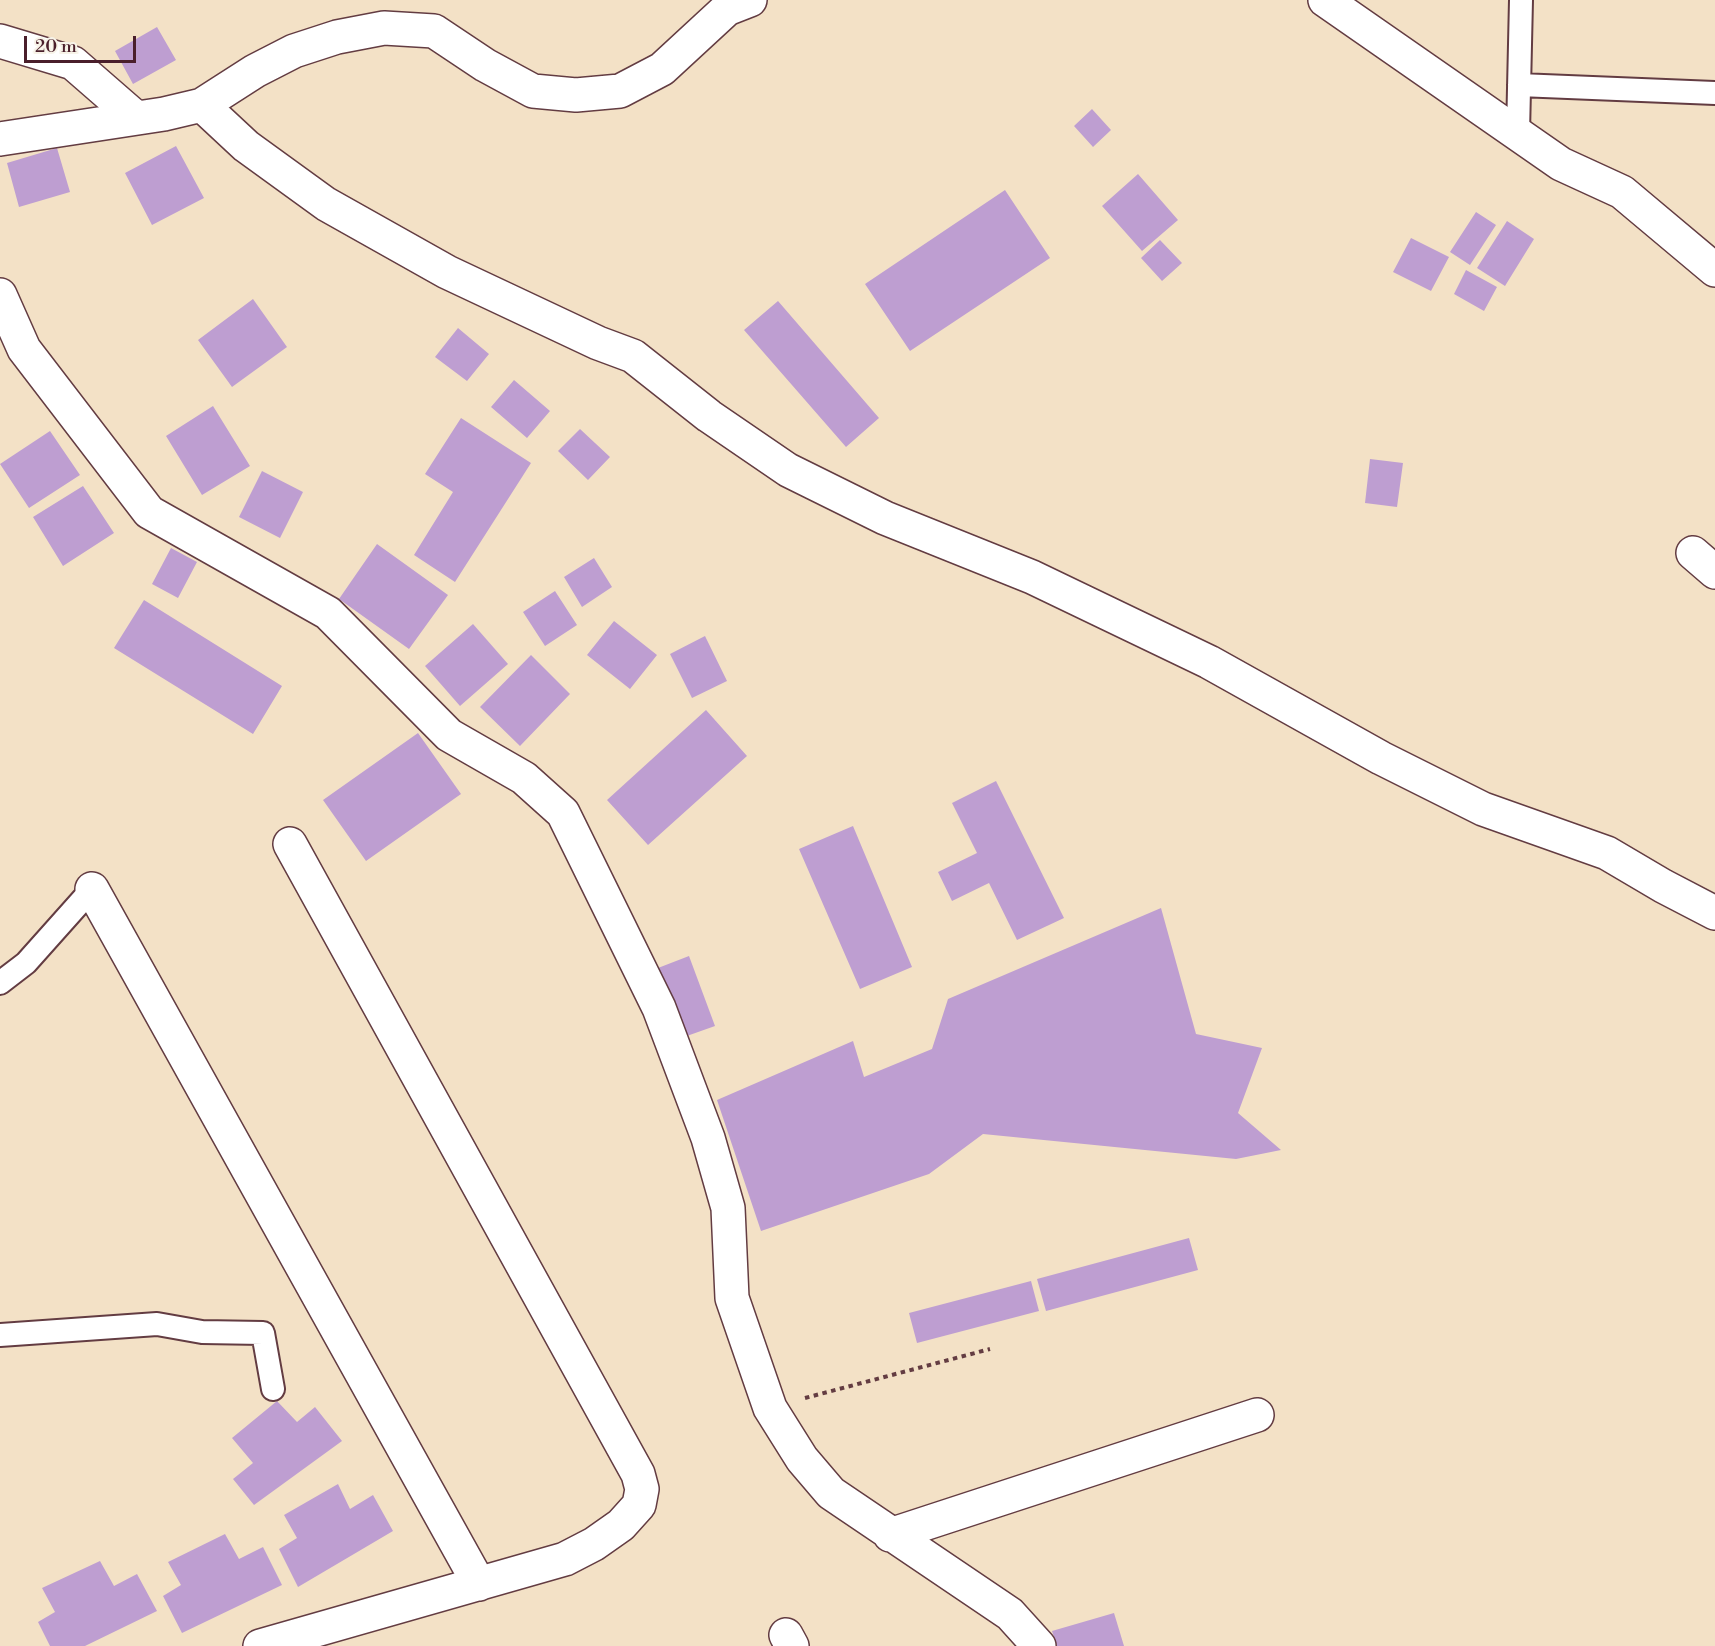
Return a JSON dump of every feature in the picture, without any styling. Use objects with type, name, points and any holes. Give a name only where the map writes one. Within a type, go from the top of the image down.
[{"type":"street","points":[[0,139],[202,105],[255,71],[294,51],[337,37],[384,28],[434,31],[486,65],[533,91],[576,95],[620,91],[662,69],[727,9],[750,0]]},
{"type":"street","points":[[1325,0],[1562,164],[1622,192],[1715,270]]},
{"type":"street","points":[[0,41],[73,63],[135,117]]},
{"type":"street","points":[[202,105],[246,146],[326,204],[447,272],[598,344],[633,356],[709,416],[788,470],[885,518],[1032,577],[1199,657],[1381,758],[1483,809],[1607,853],[1715,913]]},
{"type":"street","points":[[0,296],[24,349],[149,512],[328,614],[449,735],[524,778],[563,813],[659,1008],[708,1138],[728,1208],[732,1298],[770,1408],[802,1459],[831,1493],[1010,1614],[1039,1646]]},
{"type":"street","points":[[260,1646],[565,1559],[594,1544],[621,1525],[639,1504],[642,1489],[638,1474],[290,843]]},
{"type":"street","points":[[92,889],[479,1584]]},
{"type":"street","points":[[890,1534],[1257,1416]]},
{"type":"lane","points":[[1518,133],[1521,0]]},
{"type":"lane","points":[[1519,86],[1715,93]]},
{"type":"lane","points":[[0,983],[26,963],[92,889]]},
{"type":"lane","points":[[0,1335],[158,1324],[202,1332],[263,1333],[273,1389]]},
{"type":"path","points":[[770,1408],[990,1349]]},
{"type":"building","points":[[157,27],[176,60],[133,84],[115,51]]},
{"type":"building","points":[[1092,109],[1111,130],[1093,147],[1074,126]]},
{"type":"building","points":[[176,146],[204,198],[152,225],[125,173]]},
{"type":"building","points":[[57,148],[70,192],[19,207],[7,163]]},
{"type":"building","points":[[1138,174],[1178,220],[1142,251],[1102,206]]},
{"type":"building","points":[[1005,190],[1050,258],[910,351],[865,284]]},
{"type":"building","points":[[1476,212],[1496,225],[1470,265],[1450,252]]},
{"type":"building","points":[[1507,221],[1534,239],[1505,286],[1477,268]]},
{"type":"building","points":[[1411,238],[1449,257],[1431,291],[1393,272]]},
{"type":"building","points":[[1160,240],[1182,263],[1162,281],[1141,258]]},
{"type":"building","points":[[1466,270],[1497,287],[1484,311],[1454,294]]},
{"type":"building","points":[[253,299],[287,347],[232,387],[198,340]]},
{"type":"building","points":[[778,301],[879,418],[846,447],[744,330]]},
{"type":"building","points":[[458,328],[489,354],[467,381],[435,357]]},
{"type":"building","points":[[514,380],[550,411],[527,438],[491,407]]},
{"type":"building","points":[[213,406],[250,466],[202,495],[166,436]]},
{"type":"building","points":[[461,418],[531,463],[455,582],[414,555],[453,492],[425,474]]},
{"type":"building","points":[[580,429],[610,457],[588,480],[558,451]]},
{"type":"building","points":[[50,431],[80,475],[29,508],[0,464]]},
{"type":"building","points":[[1370,459],[1403,463],[1397,507],[1365,503]]},
{"type":"building","points":[[262,471],[303,492],[280,538],[239,517]]},
{"type":"building","points":[[83,486],[114,533],[63,566],[33,517]]},
{"type":"building","points":[[377,544],[448,595],[409,649],[339,599]]},
{"type":"building","points":[[171,548],[197,562],[178,598],[152,584]]},
{"type":"building","points":[[594,558],[612,587],[582,607],[564,577]]},
{"type":"building","points":[[555,591],[577,625],[545,646],[523,612]]},
{"type":"building","points":[[144,600],[282,686],[253,734],[114,648]]},
{"type":"building","points":[[614,621],[657,655],[630,689],[587,655]]},
{"type":"building","points":[[473,624],[508,664],[460,706],[425,666]]},
{"type":"building","points":[[705,636],[727,681],[692,698],[670,654]]},
{"type":"building","points":[[531,655],[570,694],[520,746],[480,707]]},
{"type":"building","points":[[706,710],[747,756],[648,845],[607,800]]},
{"type":"building","points":[[418,733],[461,794],[366,861],[323,800]]},
{"type":"building","points":[[996,781],[1064,918],[1017,940],[989,883],[952,901],[938,872],[977,853],[952,803]]},
{"type":"building","points":[[853,826],[912,967],[860,989],[799,849]]},
{"type":"building","points":[[1161,908],[1196,1034],[1262,1048],[1238,1113],[1281,1150],[1236,1159],[983,1134],[929,1174],[761,1231],[717,1100],[853,1041],[864,1077],[932,1049],[948,999]]},
{"type":"building","points":[[689,956],[715,1026],[684,1037],[658,968]]},
{"type":"building","points":[[1189,1238],[1198,1270],[1046,1311],[1037,1279]]},
{"type":"building","points":[[1031,1281],[1039,1311],[917,1343],[909,1313]]},
{"type":"building","points":[[277,1401],[297,1422],[315,1407],[342,1441],[254,1505],[233,1479],[253,1463],[232,1438]]},
{"type":"building","points":[[338,1484],[350,1509],[373,1495],[393,1531],[298,1587],[279,1549],[297,1538],[284,1515]]},
{"type":"building","points":[[225,1534],[239,1559],[263,1547],[282,1585],[182,1633],[163,1596],[181,1585],[168,1562]]},
{"type":"building","points":[[100,1561],[114,1586],[137,1574],[157,1611],[85,1646],[50,1646],[38,1622],[55,1612],[42,1588]]},
{"type":"building","points":[[1114,1613],[1124,1646],[1057,1646],[1052,1631]]}]
